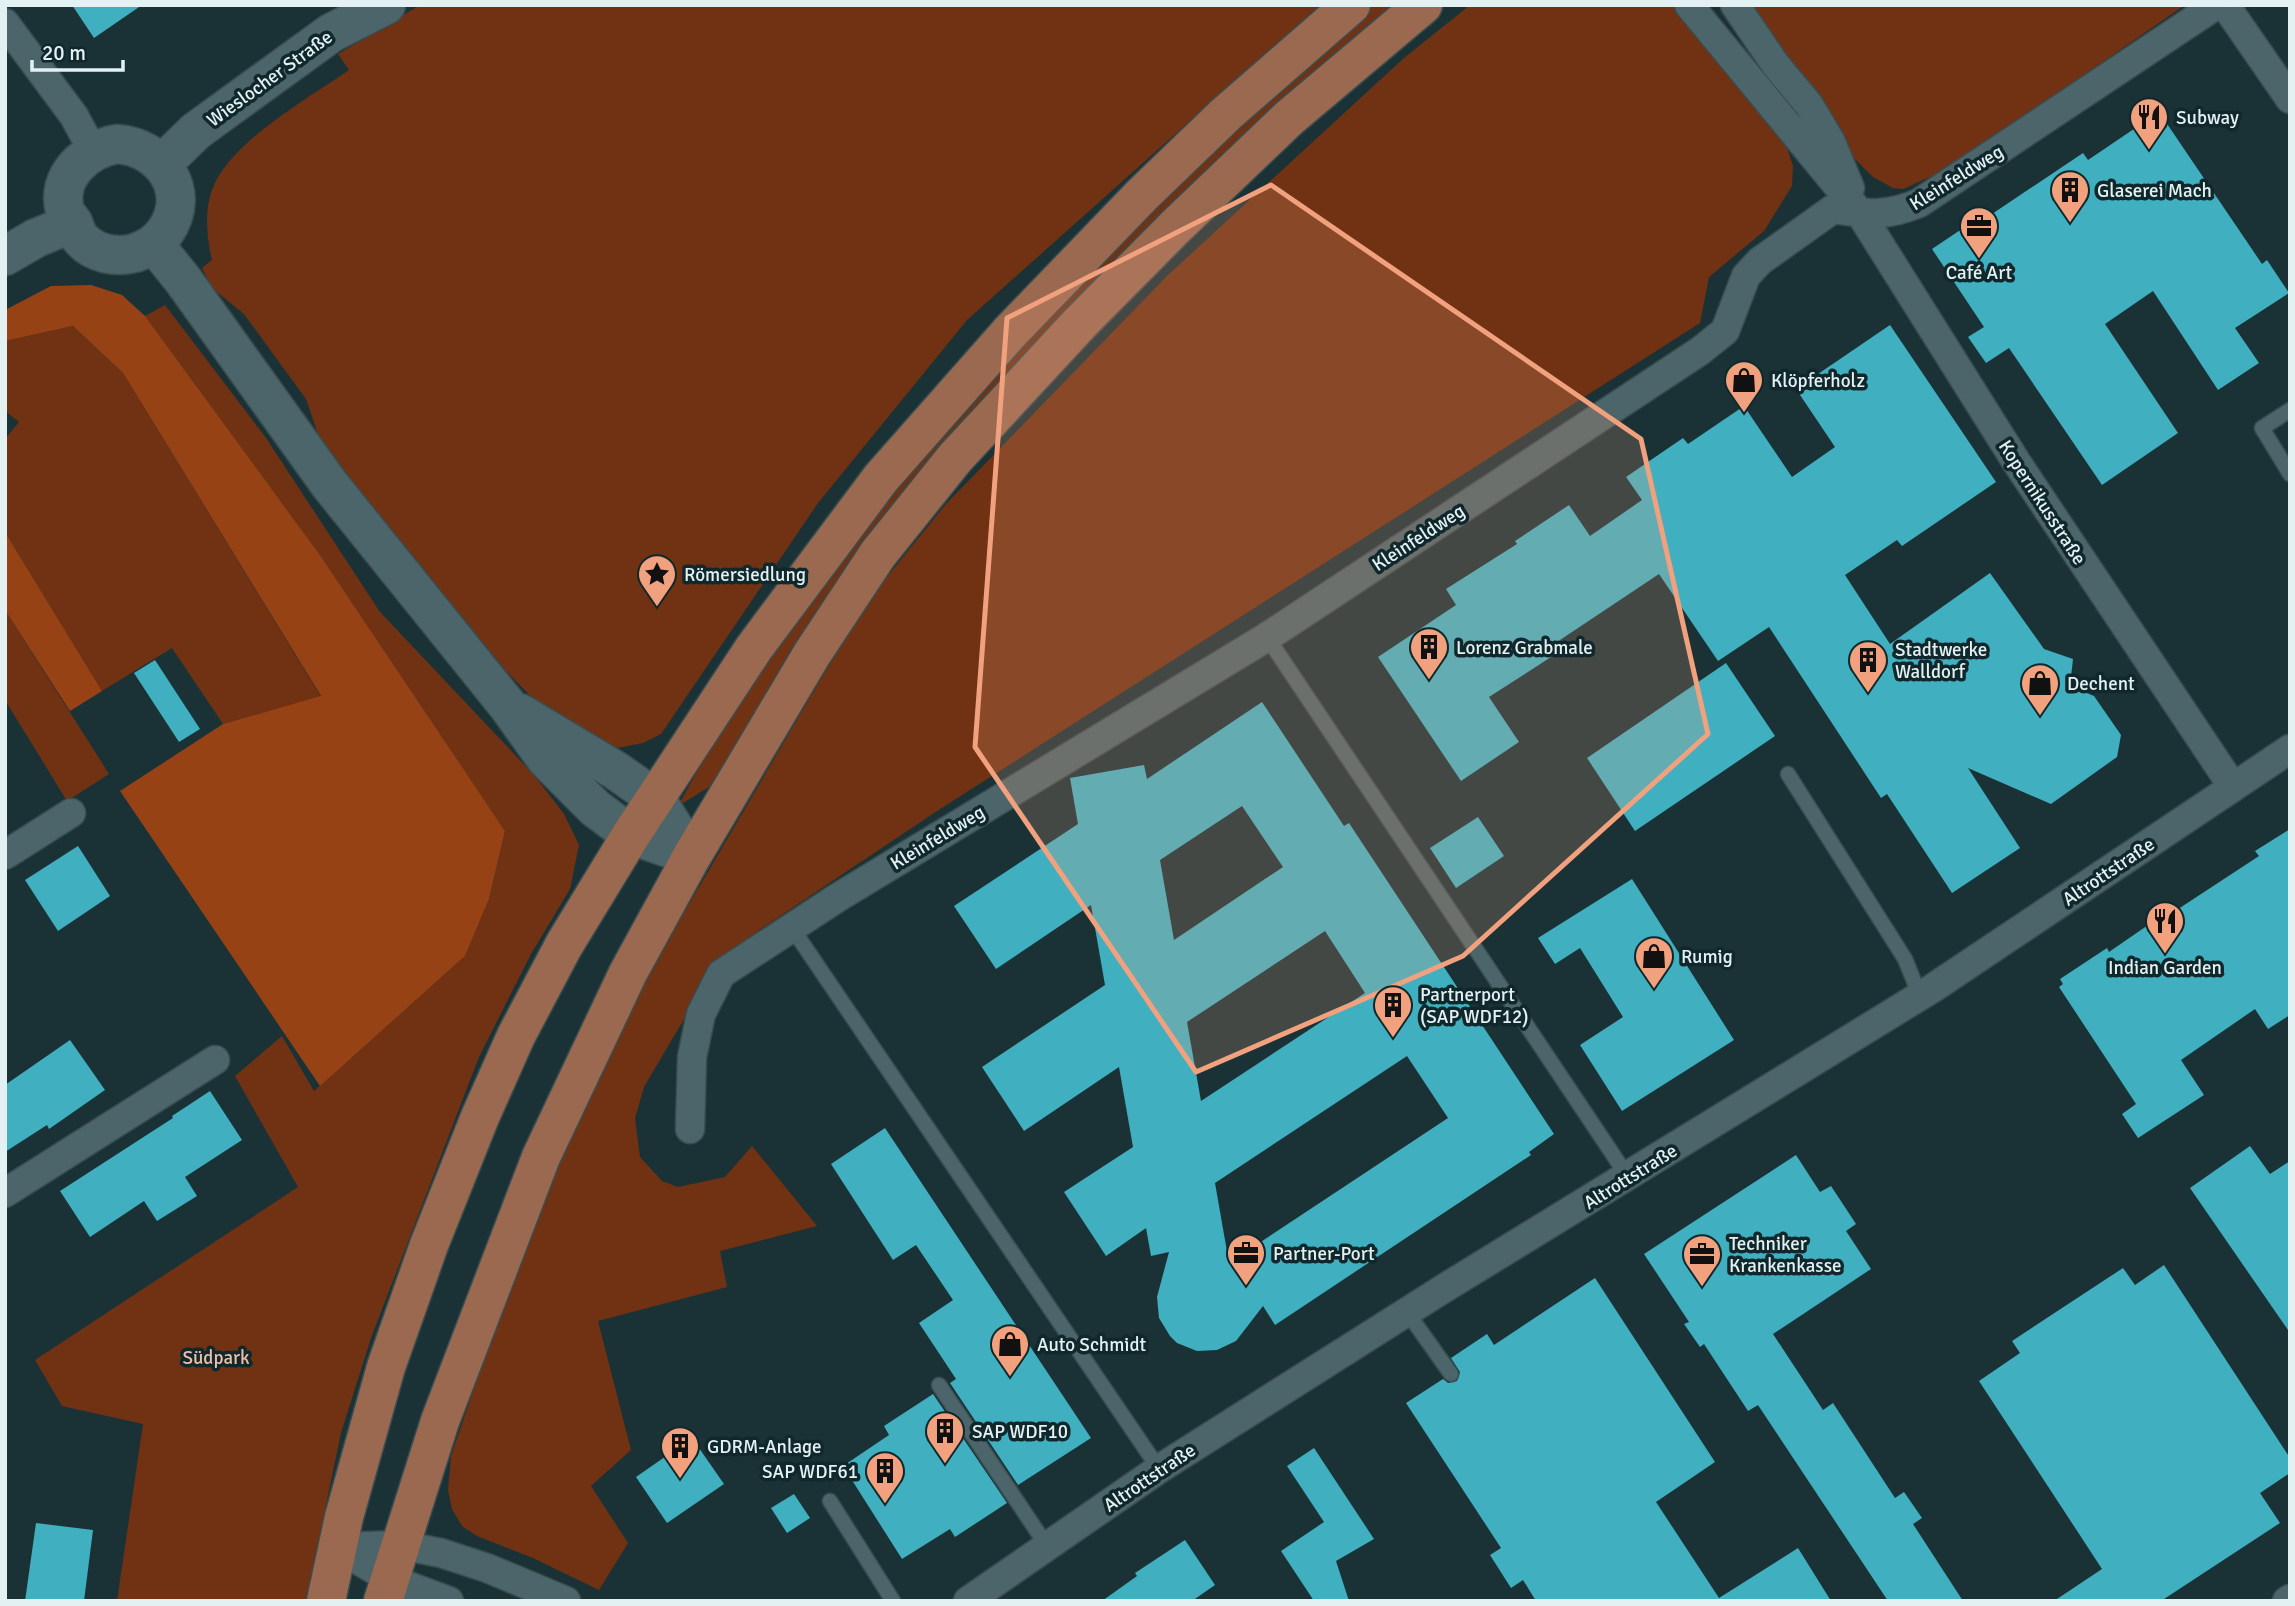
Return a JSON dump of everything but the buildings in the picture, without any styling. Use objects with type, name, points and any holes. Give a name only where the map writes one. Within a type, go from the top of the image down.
[{"type":"main road","points":[[326,1601],[336,1547],[386,1367],[429,1245],[480,1117],[516,1036],[564,945],[631,835],[754,648],[881,478],[1009,333],[1142,195],[1226,114],[1351,5]]},
{"type":"main road","points":[[391,1575],[440,1421],[541,1157],[628,973],[692,856],[819,642],[878,554],[956,458],[1079,324],[1289,118],[1423,5]]},
{"type":"street","name":"Wieslocher Straße","points":[[162,164],[196,131],[331,33],[386,5]]},
{"type":"street","name":"Kopernikusstraße","points":[[1689,5],[1860,213],[2017,463],[2233,787]]},
{"type":"street","name":"Kopernikusstraße","points":[[1735,5],[1775,64],[1809,105],[1830,142],[1860,213]]},
{"type":"street","name":"Kleinfeldweg","points":[[690,1129],[694,1046],[701,1014],[721,974],[837,898],[1267,637],[1700,351],[1725,331],[1746,276],[1760,261],[1833,209],[1860,213],[1895,213],[1919,203],[2216,5]]},
{"type":"street","points":[[2225,5],[2290,99]]},
{"type":"street","points":[[5,23],[74,116],[93,151]]},
{"type":"street","points":[[117,144],[142,149],[162,164],[170,176],[175,205],[172,220],[154,244],[128,255],[101,252],[79,237],[65,212],[66,184],[77,165],[93,151],[117,144]]},
{"type":"street","points":[[5,256],[36,238],[73,223]]},
{"type":"street","points":[[154,244],[191,291],[330,485],[508,706],[546,759],[594,808],[631,835],[692,856]]},
{"type":"street","points":[[508,706],[615,770],[655,798],[692,856]]},
{"type":"street","name":"Altrottstraße","points":[[968,1601],[1159,1469],[1407,1312],[1920,996],[2290,749]]},
{"type":"street","points":[[5,855],[71,813]]},
{"type":"street","points":[[5,1193],[215,1060]]},
{"type":"street","points":[[336,1547],[449,1601]]},
{"type":"street","points":[[391,1575],[441,1553],[487,1568],[566,1601]]},
{"type":"lane","points":[[2290,410],[2262,428],[2290,474]]},
{"type":"lane","points":[[1267,637],[1628,1177]]},
{"type":"lane","points":[[1788,774],[1905,959],[1920,996]]},
{"type":"lane","points":[[792,928],[1159,1469]]},
{"type":"lane","points":[[1407,1312],[1451,1374]]},
{"type":"lane","points":[[939,1385],[1047,1546]]},
{"type":"lane","points":[[830,1501],[893,1601]]},
{"type":"highlighted area","points":[[1271,185],[1641,439],[1708,734],[1463,956],[1196,1072],[975,747],[1007,318]]},
{"type":"green space","points":[[420,5],[1320,5],[967,320],[818,503],[661,734],[643,743],[617,748],[589,738],[549,715],[506,671],[323,449],[306,399],[244,314],[212,288],[202,268],[212,260],[207,225],[209,198],[221,172],[235,155],[292,108],[349,70],[338,54]]},
{"type":"green space","points":[[1372,5],[1397,5],[1184,191],[1078,296],[969,417],[714,784],[678,806],[724,723],[803,607],[909,467],[1088,271],[1242,119]]},
{"type":"green space","points":[[1470,5],[1678,5],[1754,98],[1787,148],[1793,166],[1792,186],[1764,231],[1709,277],[1700,323],[934,813],[758,931],[717,963],[644,1087],[635,1118],[640,1157],[662,1181],[678,1187],[725,1177],[752,1146],[817,1226],[720,1251],[727,1287],[598,1321],[631,1450],[591,1486],[628,1543],[599,1590],[533,1558],[477,1536],[462,1526],[452,1509],[448,1490],[451,1456],[493,1333],[564,1152],[628,1008],[865,604],[945,505],[1168,275],[1404,58]]},
{"type":"green space","points":[[1746,5],[2185,5],[1948,169],[1903,189],[1893,188],[1873,177],[1846,150]]},
{"type":"green space","name":"Südpark","points":[[165,305],[266,438],[380,612],[534,775],[564,814],[579,845],[570,889],[531,954],[479,1057],[371,1338],[341,1433],[306,1601],[117,1601],[143,1424],[62,1406],[35,1360],[298,1187],[235,1076],[282,1036],[314,1091],[465,956],[489,899],[505,831],[320,555],[145,316]]},
{"type":"green space","points":[[73,326],[123,373],[321,697],[223,724],[172,648],[102,691],[5,532],[5,439],[19,422],[5,411],[5,341]]},
{"type":"green space","points":[[5,610],[109,774],[67,801],[5,700]]},
{"type":"shaded area","points":[[91,285],[122,295],[145,316],[320,555],[505,831],[489,899],[465,956],[320,1086],[120,791],[223,724],[321,696],[123,373],[73,326],[5,341],[5,310],[51,286]]},
{"type":"shaded area","points":[[5,532],[102,691],[70,711],[5,610]]},
{"type":"place","name":"Subway","points":[[2149,151]]},
{"type":"place","name":"Glaserei Mach","points":[[2070,224]]},
{"type":"place","name":"Café Art","points":[[1979,260]]},
{"type":"place","name":"Klöpferholz","points":[[1744,414]]},
{"type":"place","name":"Römersiedlung","points":[[657,608]]},
{"type":"place","name":"Lorenz Grabmale","points":[[1429,681]]},
{"type":"place","name":"Stadtwerke Walldorf","points":[[1868,694]]},
{"type":"place","name":"Dechent","points":[[2040,717]]},
{"type":"place","name":"Indian Garden","points":[[2165,955]]},
{"type":"place","name":"Rumig","points":[[1654,990]]},
{"type":"place","name":"Partnerport (SAP WDF12)","points":[[1393,1039]]},
{"type":"place","name":"Partner-Port","points":[[1246,1287]]},
{"type":"place","name":"Techniker Krankenkasse","points":[[1702,1288]]},
{"type":"place","name":"Auto Schmidt","points":[[1010,1378]]},
{"type":"place","name":"SAP WDF10","points":[[945,1465]]},
{"type":"place","name":"GDRM-Anlage","points":[[680,1480]]},
{"type":"place","name":"SAP WDF61","points":[[885,1505]]}]
